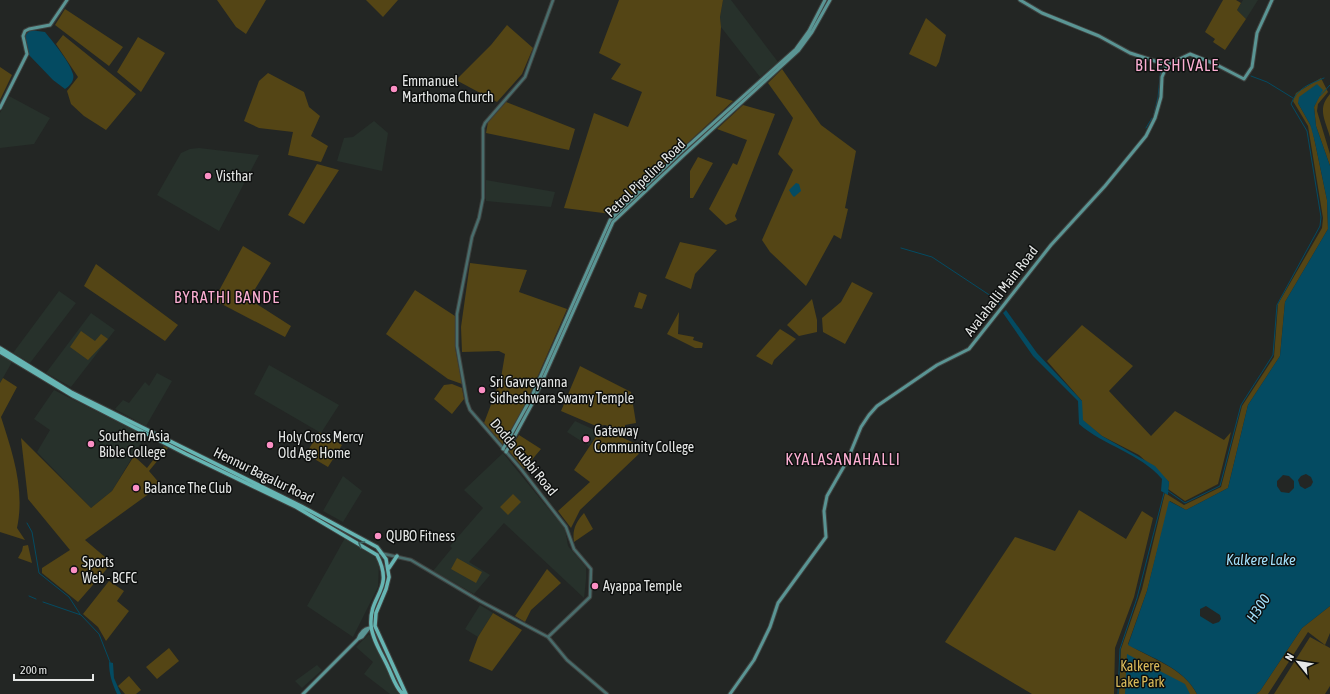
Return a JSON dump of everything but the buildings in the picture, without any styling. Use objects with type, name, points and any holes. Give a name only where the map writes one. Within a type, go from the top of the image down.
[{"type":"main road","points":[[0,108],[27,54],[23,36],[24,31],[50,25],[67,0]]},
{"type":"main road","name":"Petrol Pipeline Road","points":[[505,451],[527,415],[554,347],[615,220],[796,49],[808,32],[825,0]]},
{"type":"main road","name":"Petrol Pipeline Road","points":[[726,114],[798,52],[812,32],[830,0]]},
{"type":"main road","points":[[1020,0],[1042,14],[1099,36],[1130,53],[1167,65],[1190,54],[1215,64],[1244,79],[1252,67],[1256,33],[1272,0]]},
{"type":"main road","name":"Avalahalli Main Road","points":[[730,694],[754,660],[769,630],[778,603],[826,538],[824,511],[827,496],[847,461],[856,438],[869,415],[877,406],[938,365],[969,350],[1051,245],[1105,186],[1146,136],[1155,118],[1161,97],[1162,77],[1167,65]]},
{"type":"main road","name":"Hennur Bagalur Road","points":[[0,348],[102,410],[301,506],[364,540],[381,552]]},
{"type":"main road","name":"Hennur Bagalur Road","points":[[0,352],[102,410],[296,507],[377,555]]},
{"type":"main road","points":[[371,627],[388,580],[386,559],[381,552]]},
{"type":"main road","points":[[377,555],[384,568],[384,577],[383,586],[371,614],[371,627],[377,643],[404,694]]},
{"type":"main road","points":[[388,569],[397,556]]},
{"type":"main road","points":[[303,694],[358,639],[365,628],[371,627]]},
{"type":"street","name":"Dodda Gubbi Road","points":[[548,637],[590,597],[591,569],[574,549],[566,527],[470,410],[457,346],[458,314],[472,237],[482,204],[483,128],[485,123],[525,77],[553,0]]},
{"type":"street","points":[[377,555],[381,552],[411,560],[480,602],[548,637],[567,660],[607,694]]},
{"type":"shaded area","points":[[723,0],[731,0],[778,62],[760,77],[721,27],[720,17]]},
{"type":"shaded area","points":[[1243,0],[1258,0],[1246,19],[1237,10]]},
{"type":"shaded area","points":[[9,96],[50,118],[34,144],[0,148],[0,113]]},
{"type":"shaded area","points":[[374,121],[388,133],[382,171],[337,161],[344,138],[353,137]]},
{"type":"shaded area","name":"Visthar","points":[[199,148],[259,155],[219,231],[157,195],[181,153],[190,149]]},
{"type":"shaded area","points":[[486,180],[555,192],[551,207],[486,201]]},
{"type":"shaded area","points":[[59,291],[76,303],[30,363],[13,353]]},
{"type":"shaded area","points":[[91,313],[115,330],[71,387],[46,373]]},
{"type":"shaded area","points":[[0,354],[12,362],[0,383]]},
{"type":"shaded area","points":[[269,365],[339,405],[321,433],[254,394]]},
{"type":"shaded area","points":[[157,373],[172,381],[146,426],[115,409],[123,400],[129,403],[145,382],[149,386]]},
{"type":"shaded area","name":"Southern Asia Bible College","points":[[54,390],[145,436],[112,491],[91,508],[37,452],[50,430],[34,419]]},
{"type":"shaded area","name":"Gateway Community College","points":[[575,421],[599,432],[589,446],[567,432]]},
{"type":"shaded area","points":[[503,453],[565,529],[568,546],[586,567],[584,598],[504,523],[469,562],[490,575],[474,594],[433,571],[452,548],[450,546],[483,508],[464,490]]},
{"type":"shaded area","points":[[343,476],[362,491],[343,522],[323,511]]},
{"type":"shaded area","points":[[345,538],[373,555],[379,563],[378,587],[353,637],[307,606]]},
{"type":"shaded area","points":[[480,605],[493,613],[478,637],[465,629]]},
{"type":"shaded area","points":[[369,634],[399,694],[390,694],[364,674],[373,662],[356,647]]},
{"type":"shaded area","points":[[317,665],[322,670],[302,688],[295,681]]},
{"type":"green space","points":[[217,0],[266,0],[246,34],[236,27]]},
{"type":"green space","points":[[366,0],[398,0],[383,17]]},
{"type":"green space","points":[[619,0],[723,0],[720,17],[721,27],[716,96],[733,101],[611,214],[564,208],[594,113],[628,127],[642,92],[611,79],[621,64],[599,53]]},
{"type":"green space","points":[[1223,0],[1236,0],[1241,3],[1237,10],[1246,19],[1225,50],[1213,42],[1215,39],[1205,32]]},
{"type":"green space","points":[[65,9],[123,47],[109,66],[55,25]]},
{"type":"green space","points":[[926,18],[946,35],[939,62],[936,67],[909,54]]},
{"type":"green space","points":[[507,25],[533,48],[522,74],[497,102],[456,80],[491,45]]},
{"type":"green space","points":[[63,35],[136,94],[106,130],[84,116],[71,104],[67,91],[78,77],[56,44]]},
{"type":"green space","points":[[138,37],[165,53],[141,92],[117,72]]},
{"type":"green space","points":[[0,67],[12,75],[0,100]]},
{"type":"green space","points":[[782,69],[821,125],[856,151],[845,208],[848,209],[841,239],[834,235],[806,286],[770,252],[762,240],[793,170],[778,154],[793,118],[768,83]]},
{"type":"green space","points":[[268,73],[304,92],[309,107],[320,116],[311,136],[328,146],[321,162],[288,155],[293,132],[259,128],[244,121],[259,81]]},
{"type":"green space","name":"Kalkere Lake Park","points":[[1321,78],[1328,92],[1318,104],[1317,111],[1330,154],[1330,166],[1316,126],[1314,107],[1322,90],[1298,103],[1312,128],[1327,200],[1328,229],[1285,302],[1280,356],[1248,405],[1228,488],[1186,510],[1170,501],[1147,591],[1128,644],[1166,665],[1184,677],[1197,694],[1119,694],[1121,649],[1142,589],[1165,493],[1184,505],[1221,487],[1242,406],[1274,357],[1278,304],[1322,228],[1323,218],[1308,126],[1293,101],[1296,93]]},
{"type":"green space","points":[[1330,94],[1330,137],[1324,119],[1323,109],[1326,99]]},
{"type":"green space","points":[[506,102],[575,129],[569,150],[486,133],[488,122]]},
{"type":"green space","points":[[743,105],[775,114],[735,216],[737,220],[726,225],[709,209],[733,163],[737,165],[747,140],[717,129]]},
{"type":"green space","points":[[698,157],[713,163],[693,198],[690,198],[690,171]]},
{"type":"green space","points":[[317,164],[339,170],[304,224],[288,215]]},
{"type":"green space","points":[[680,242],[717,250],[695,274],[691,289],[665,278]]},
{"type":"green space","points":[[243,246],[271,263],[249,299],[291,326],[285,337],[214,300]]},
{"type":"green space","points":[[470,263],[527,270],[519,292],[567,309],[527,401],[503,445],[484,423],[501,378],[505,354],[499,351],[462,352],[461,327]]},
{"type":"green space","points":[[96,264],[178,325],[165,341],[84,286]]},
{"type":"green space","points":[[852,282],[873,293],[845,344],[823,332],[822,318],[841,302]]},
{"type":"green space","points":[[415,290],[455,316],[455,347],[462,384],[448,379],[386,334]]},
{"type":"green space","points":[[639,292],[647,295],[642,309],[634,307]]},
{"type":"green space","points":[[812,299],[817,320],[817,332],[799,336],[787,325]]},
{"type":"green space","points":[[679,312],[678,334],[694,337],[693,340],[703,343],[702,348],[695,348],[667,334]]},
{"type":"green space","points":[[1082,325],[1133,366],[1109,391],[1151,436],[1175,411],[1224,440],[1231,432],[1218,484],[1185,501],[1168,489],[1169,482],[1139,455],[1102,436],[1082,420],[1082,401],[1047,361]]},
{"type":"green space","points":[[780,329],[796,339],[774,360],[772,365],[756,356]]},
{"type":"green space","points":[[81,331],[95,341],[101,334],[108,339],[88,360],[70,347]]},
{"type":"green space","points":[[580,366],[631,392],[636,423],[625,425],[625,431],[605,425],[596,426],[561,411]]},
{"type":"green space","points":[[3,378],[17,387],[1,417],[10,445],[19,486],[20,500],[17,528],[25,540],[0,532],[0,383]]},
{"type":"green space","points":[[452,384],[462,388],[464,399],[452,414],[434,399],[444,385]]},
{"type":"green space","points":[[608,431],[643,447],[643,450],[580,510],[571,528],[558,511],[590,482],[574,470],[599,432]]},
{"type":"green space","points":[[319,432],[342,445],[328,467],[306,454]]},
{"type":"green space","points":[[519,435],[541,449],[524,469],[509,451]]},
{"type":"green space","points":[[21,438],[91,508],[112,491],[134,456],[147,468],[164,446],[168,448],[149,471],[161,485],[85,540],[112,563],[78,602],[42,573],[42,568],[70,550],[28,499]]},
{"type":"green space","points":[[513,494],[521,502],[508,515],[500,507]]},
{"type":"green space","points":[[1079,510],[1126,539],[1142,511],[1153,518],[1134,597],[1115,648],[1114,694],[1032,694],[945,642],[1015,537],[1055,551]]},
{"type":"green space","points":[[584,513],[593,529],[574,542],[575,526]]},
{"type":"green space","points":[[28,545],[32,563],[18,558],[23,546]]},
{"type":"green space","points":[[457,558],[482,572],[476,583],[451,569]]},
{"type":"green space","points":[[547,569],[561,583],[531,610],[525,622],[515,616]]},
{"type":"green space","points":[[109,581],[124,591],[117,601],[129,611],[106,641],[98,627],[83,614]]},
{"type":"green space","points":[[1330,606],[1330,633],[1325,645],[1308,632],[1268,694],[1256,694],[1260,691],[1302,628]]},
{"type":"green space","points":[[493,613],[522,630],[492,671],[469,661],[478,637]]},
{"type":"green space","points":[[1310,637],[1330,648],[1330,686],[1325,694],[1274,694]]},
{"type":"green space","points":[[169,648],[179,661],[157,679],[146,667]]},
{"type":"green space","points":[[129,676],[141,690],[136,694],[125,694],[118,686]]},
{"type":"water","points":[[30,30],[45,32],[61,52],[73,74],[73,81],[65,89],[53,80],[29,55],[24,37]]},
{"type":"water","name":"Kalkere Lake","points":[[1317,84],[1323,90],[1314,107],[1316,126],[1330,166],[1330,606],[1302,628],[1260,691],[1256,694],[1197,694],[1184,677],[1176,670],[1128,645],[1147,591],[1169,501],[1186,510],[1228,488],[1248,405],[1280,356],[1285,302],[1328,229],[1327,200],[1312,128],[1298,103],[1299,97]],"holes":[[[1306,474],[1311,477],[1313,482],[1311,486],[1305,489],[1300,486],[1298,480],[1301,476]],[[1283,475],[1289,476],[1294,481],[1294,488],[1289,493],[1281,492],[1277,486],[1277,481]],[[1206,606],[1220,615],[1221,619],[1219,622],[1213,624],[1200,616],[1200,609]]]},
{"type":"water","points":[[796,183],[799,184],[801,191],[794,197],[789,190]]},
{"type":"water","points":[[1006,310],[1037,353],[1082,401],[1083,420],[1102,436],[1155,466],[1169,482],[1168,495],[1161,491],[1162,479],[1153,470],[1133,456],[1089,432],[1079,424],[1078,401],[1033,356],[1003,313]]},
{"type":"water","points":[[1127,654],[1185,684],[1190,694],[1125,694]]},
{"type":"water","points":[[109,662],[113,663],[114,678],[121,694],[117,694],[114,686],[110,674]]},
{"type":"waterway","points":[[1154,114],[1158,97],[1161,68]]},
{"type":"waterway","points":[[1251,76],[1267,82],[1293,98]]},
{"type":"waterway","points":[[1168,491],[1185,503],[1220,486],[1241,405],[1273,355],[1277,305],[1320,226],[1321,217],[1307,131],[1291,104],[1300,90],[1324,78]]},
{"type":"waterway","points":[[1320,96],[1330,85]]},
{"type":"waterway","points":[[1146,128],[1152,118]]},
{"type":"waterway","points":[[1311,126],[1316,143]]},
{"type":"waterway","points":[[901,248],[932,257],[997,300],[1001,306]]},
{"type":"waterway","points":[[1118,694],[1120,649],[1137,598],[1164,493]]},
{"type":"waterway","points":[[27,523],[32,532],[39,573],[69,597],[80,614]]},
{"type":"waterway","points":[[29,596],[36,599]]},
{"type":"waterway","points":[[43,602],[81,615],[99,634],[110,662]]},
{"type":"place","name":"Emmanuel Marthoma Church","points":[[394,89]]},
{"type":"place","name":"Visthar","points":[[208,176]]},
{"type":"place","name":"Sri Gavreyanna Sidheshwara Swamy Temple","points":[[482,390]]},
{"type":"place","name":"Gateway Community College","points":[[586,439]]},
{"type":"place","name":"Southern Asia Bible College","points":[[91,444]]},
{"type":"place","name":"Holy Cross Mercy Old Age Home","points":[[270,445]]},
{"type":"place","name":"Balance The Club","points":[[136,488]]},
{"type":"place","name":"QUBO Fitness","points":[[378,536]]},
{"type":"place","name":"Sports Web - BCFC","points":[[74,570]]},
{"type":"place","name":"Ayappa Temple","points":[[595,586]]},
{"type":"district","name":"BILESHIVALE","points":[[1177,65]]},
{"type":"district","name":"BYRATHI BANDE","points":[[227,297]]},
{"type":"district","name":"KYALASANAHALLI","points":[[843,459]]},
{"type":"water label","name":"H300","points":[[1258,608]]}]
